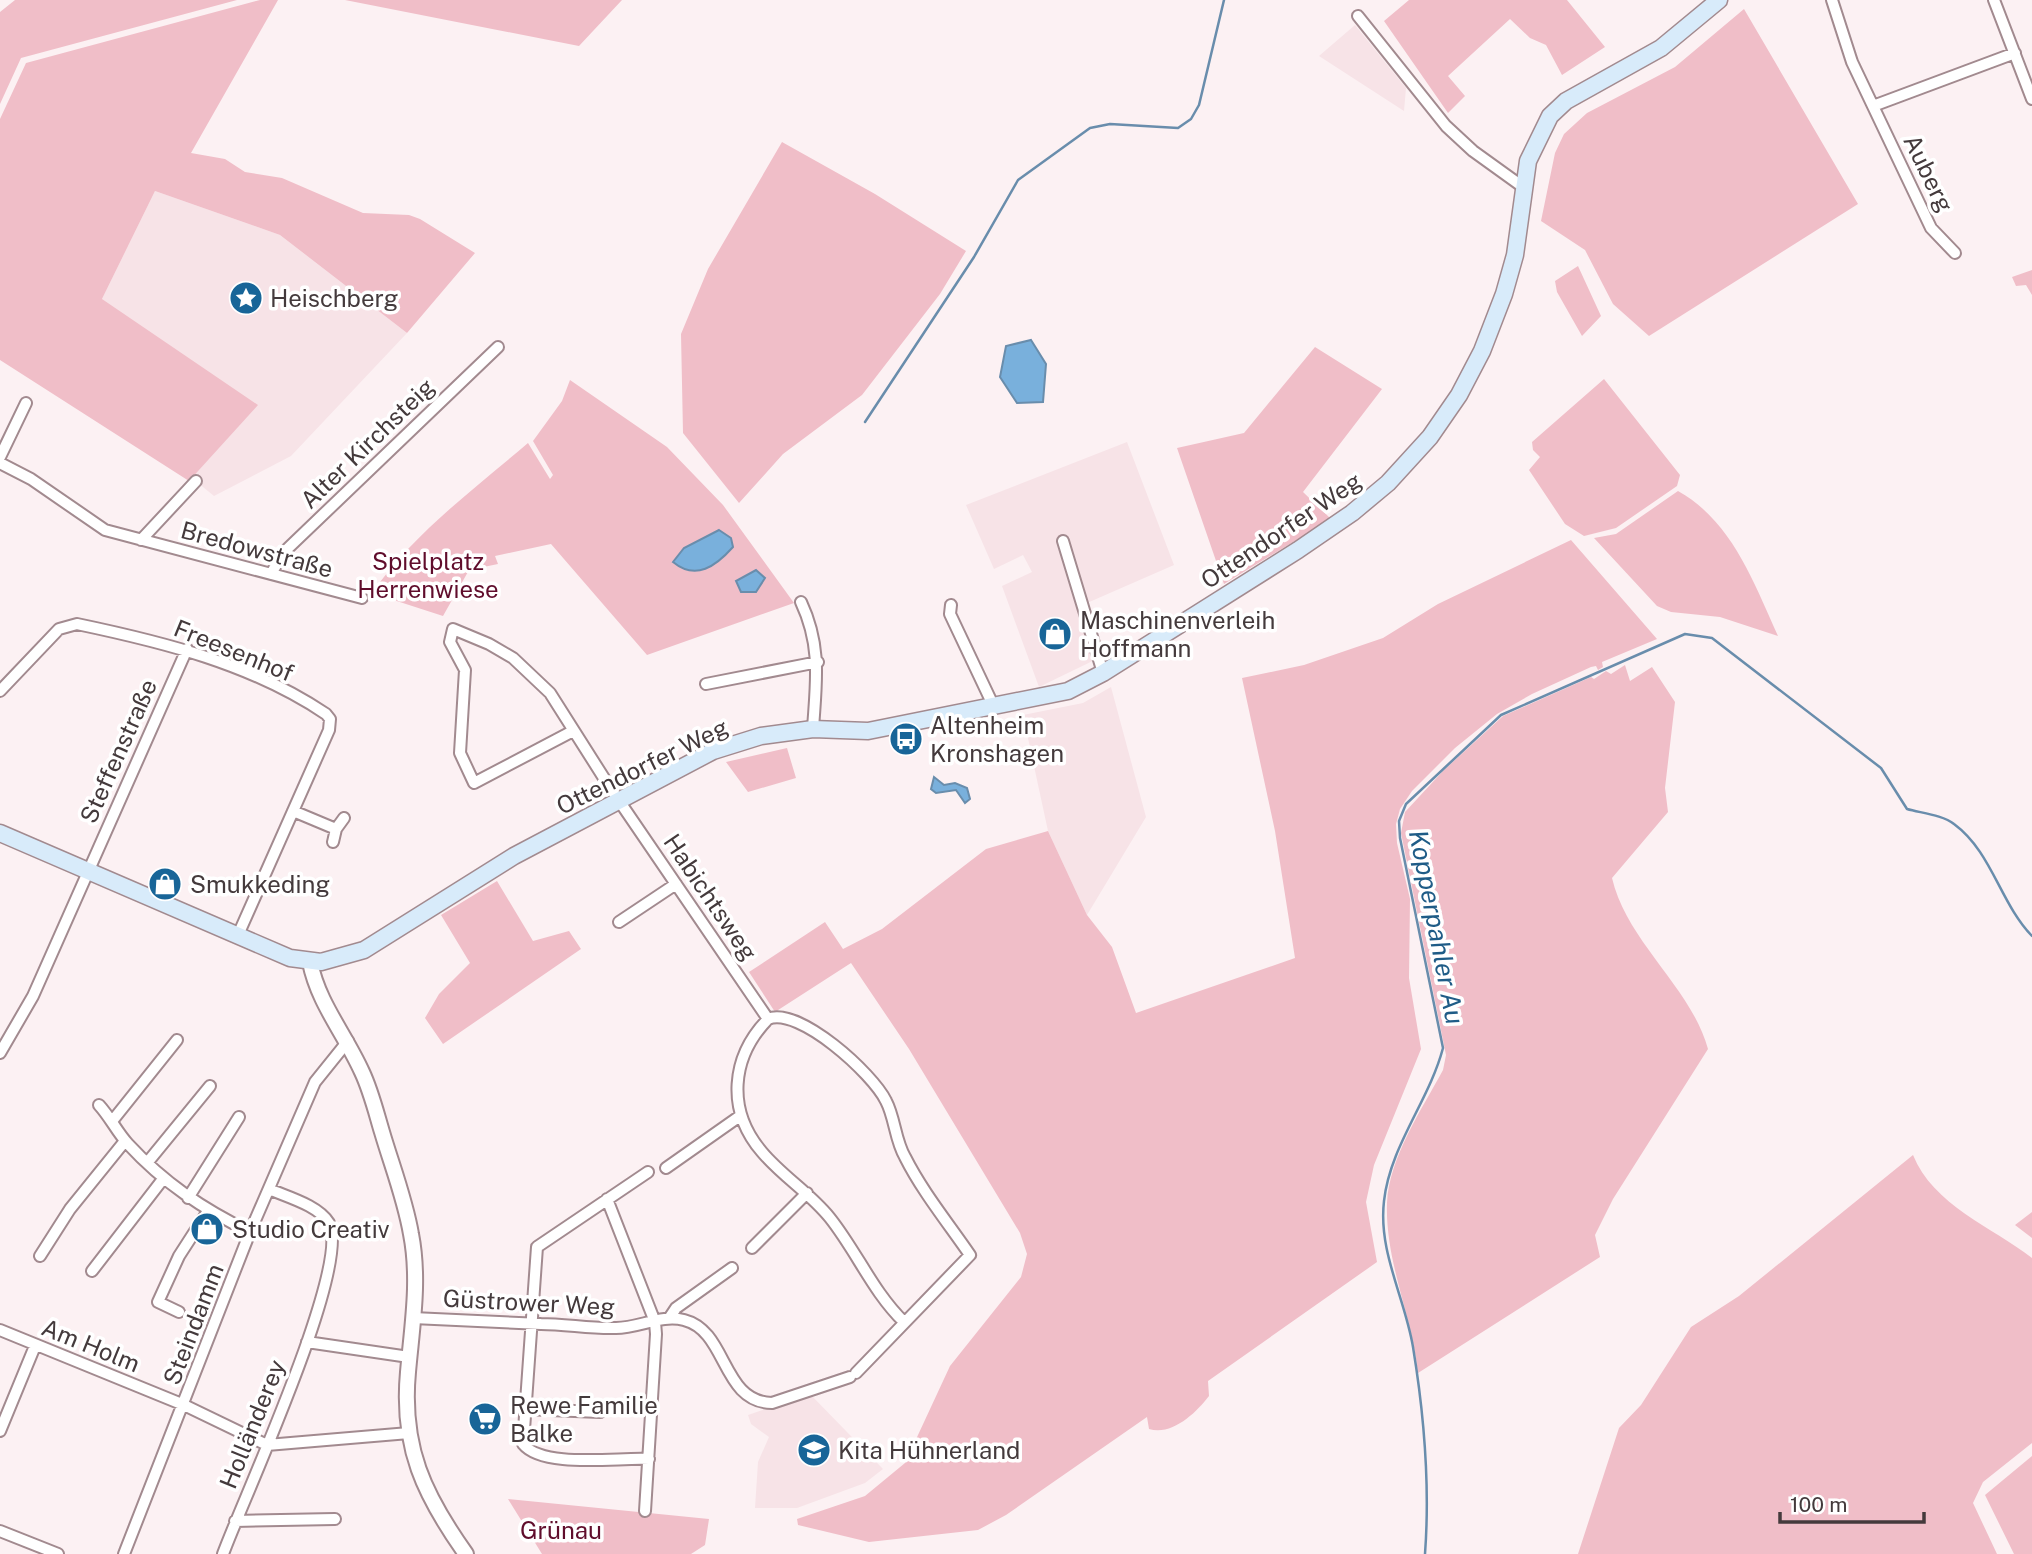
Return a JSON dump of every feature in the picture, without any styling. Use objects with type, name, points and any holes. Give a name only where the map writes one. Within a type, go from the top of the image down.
[{"type":"main road","name":"Ottendorfer Weg","points":[[310,962],[339,959],[364,950],[514,856],[713,751],[761,736],[813,729],[868,731],[1068,691],[1103,673],[1352,513],[1417,453],[1459,394],[1492,328],[1515,255],[1524,187],[1533,146],[1541,129],[1566,101],[1661,48],[1719,0]]},
{"type":"main road","points":[[0,833],[290,958],[310,962]]},
{"type":"street","name":"Auberg","points":[[1832,0],[1852,62],[1931,228],[1955,253]]},
{"type":"street","points":[[1994,0],[2032,99]]},
{"type":"street","points":[[1358,16],[1446,126],[1473,151],[1524,187]]},
{"type":"street","points":[[1873,106],[2015,53]]},
{"type":"street","name":"Alter Kirchsteig","points":[[271,574],[283,553],[498,347]]},
{"type":"street","points":[[0,457],[26,403]]},
{"type":"street","name":"Bredowstraße","points":[[0,463],[48,490],[105,530],[362,598]]},
{"type":"street","name":"Bredowstraße","points":[[141,540],[197,481]]},
{"type":"street","points":[[1063,541],[1103,673]]},
{"type":"street","points":[[802,602],[813,627],[818,662],[813,729]]},
{"type":"street","points":[[951,605],[950,614],[994,707]]},
{"type":"street","name":"Freesenhof","points":[[0,691],[59,629],[77,624],[187,649],[244,671],[319,710],[330,719],[329,730],[293,811]]},
{"type":"street","name":"Habichtsweg","points":[[573,732],[474,783],[460,753],[465,670],[450,642],[453,629],[489,644],[531,673],[550,693],[618,800],[768,1019]]},
{"type":"street","name":"Steffenstraße","points":[[0,1053],[33,996],[87,869],[187,649]]},
{"type":"street","points":[[706,684],[818,662]]},
{"type":"street","points":[[237,935],[293,811],[336,829]]},
{"type":"street","points":[[333,842],[336,829],[344,818]]},
{"type":"street","points":[[619,922],[677,884]]},
{"type":"street","points":[[310,962],[316,987],[348,1041],[369,1090],[411,1232],[415,1258],[406,1400],[409,1433],[415,1461],[430,1499],[466,1554]]},
{"type":"street","points":[[732,1268],[676,1308],[670,1317],[697,1325],[711,1340],[737,1385],[754,1401],[772,1403],[853,1375],[970,1255],[904,1156],[887,1101],[865,1071],[837,1046],[817,1033],[778,1017],[768,1019],[750,1040],[740,1063],[736,1091],[740,1116],[763,1153],[807,1193],[845,1238],[887,1305],[904,1322]]},
{"type":"street","points":[[113,1120],[177,1040]]},
{"type":"street","name":"Steindamm","points":[[124,1554],[250,1232],[315,1082],[348,1041]]},
{"type":"street","points":[[147,1163],[210,1086]]},
{"type":"street","points":[[99,1105],[113,1120],[125,1141],[163,1180],[208,1211],[250,1232]]},
{"type":"street","points":[[666,1168],[740,1116]]},
{"type":"street","points":[[188,1198],[239,1117]]},
{"type":"street","points":[[40,1256],[70,1209],[125,1141]]},
{"type":"street","points":[[648,1172],[537,1247],[523,1444],[528,1450],[565,1459],[600,1462],[649,1459]]},
{"type":"street","points":[[92,1271],[163,1180]]},
{"type":"street","name":"Holländerey","points":[[223,1554],[320,1307],[333,1254],[329,1223],[312,1208],[269,1189]]},
{"type":"street","points":[[752,1248],[807,1193]]},
{"type":"street","points":[[607,1199],[655,1322],[645,1511]]},
{"type":"street","points":[[179,1312],[158,1302],[179,1256],[208,1211]]},
{"type":"street","name":"Güstrower Weg","points":[[413,1318],[615,1328],[670,1317]]},
{"type":"street","name":"Am Holm","points":[[0,1330],[184,1405],[267,1445]]},
{"type":"street","name":"Holländerey","points":[[307,1342],[409,1357]]},
{"type":"street","points":[[0,1431],[35,1346]]},
{"type":"street","points":[[524,1409],[600,1412]]},
{"type":"street","points":[[267,1445],[409,1433]]},
{"type":"street","name":"Holländerey","points":[[235,1521],[335,1519]]},
{"type":"street","points":[[0,1531],[58,1554]]},
{"type":"shaded area","points":[[1355,25],[1406,88],[1404,111],[1319,56]]},
{"type":"shaded area","points":[[155,191],[280,235],[407,333],[291,456],[214,496],[192,478],[102,299]]},
{"type":"shaded area","points":[[1127,442],[1174,565],[1087,603],[1105,655],[1039,687],[1002,586],[1032,572],[1023,555],[994,569],[966,505]]},
{"type":"shaded area","points":[[1111,687],[1146,817],[1087,915],[1048,831],[1023,715],[1083,703]]},
{"type":"shaded area","name":"Kita Hühnerland","points":[[810,1394],[883,1469],[865,1483],[797,1508],[755,1508],[758,1462],[769,1437],[751,1424],[748,1415]]},
{"type":"green space","points":[[15,0],[237,0],[21,58],[0,104],[0,12]]},
{"type":"green space","points":[[260,0],[278,0],[191,153],[225,159],[245,172],[282,178],[363,213],[409,215],[475,253],[407,333],[280,235],[155,191],[102,299],[258,405],[189,481],[0,360],[0,119],[26,63]]},
{"type":"green space","points":[[345,0],[622,0],[579,46]]},
{"type":"green space","points":[[1409,0],[1567,0],[1605,47],[1562,75],[1546,45],[1530,38],[1510,19],[1448,76],[1465,96],[1448,113],[1384,21]]},
{"type":"green space","points":[[1744,9],[1858,204],[1649,336],[1613,304],[1585,250],[1541,221],[1555,153],[1564,134],[1587,113],[1675,67]]},
{"type":"green space","points":[[782,142],[875,194],[966,251],[940,294],[862,395],[783,454],[739,503],[683,433],[681,334],[708,269]]},
{"type":"green space","points":[[1578,266],[1601,316],[1582,336],[1557,292],[1555,281]]},
{"type":"green space","points":[[2032,270],[2032,295],[2026,285],[2016,286],[2012,277]]},
{"type":"green space","points":[[1315,347],[1382,389],[1303,492],[1331,519],[1224,584],[1177,448],[1244,433]]},
{"type":"green space","points":[[1604,379],[1680,475],[1677,486],[1616,528],[1584,536],[1565,524],[1529,470],[1540,457],[1533,450],[1532,442]]},
{"type":"green space","name":"Spielplatz Herrenwiese","points":[[570,380],[667,447],[723,505],[794,603],[647,655],[551,544],[495,556],[498,564],[469,570],[443,616],[372,593],[425,532],[528,443],[550,479],[553,475],[533,441],[562,401]]},
{"type":"green space","points":[[1678,491],[1697,504],[1727,536],[1750,575],[1778,636],[1720,617],[1671,612],[1657,606],[1594,538],[1616,534]]},
{"type":"green space","points":[[1571,540],[1657,639],[1602,662],[1603,667],[1598,670],[1596,666],[1591,667],[1532,694],[1497,714],[1455,748],[1412,791],[1400,809],[1396,824],[1397,843],[1410,899],[1409,978],[1421,1049],[1374,1165],[1366,1202],[1377,1262],[1208,1381],[1209,1396],[1183,1422],[1166,1429],[1149,1429],[1147,1417],[1006,1515],[978,1530],[869,1542],[798,1525],[797,1519],[865,1496],[905,1463],[950,1366],[1021,1277],[1027,1254],[1020,1233],[909,1049],[851,963],[775,1012],[749,972],[825,922],[843,949],[882,929],[986,849],[1048,831],[1087,915],[1112,947],[1136,1013],[1295,958],[1275,831],[1242,678],[1304,665],[1383,638],[1438,604]]},
{"type":"green space","points":[[1625,665],[1630,681],[1652,667],[1675,702],[1665,788],[1668,812],[1612,878],[1631,923],[1688,1005],[1700,1026],[1708,1049],[1613,1199],[1595,1235],[1600,1257],[1418,1373],[1390,1246],[1387,1203],[1389,1186],[1400,1151],[1443,1070],[1446,1055],[1401,833],[1405,812],[1443,771],[1503,716],[1591,677],[1594,679],[1606,671],[1611,674]]},
{"type":"green space","points":[[787,748],[796,778],[748,792],[726,762]]},
{"type":"green space","points":[[497,881],[533,941],[569,931],[581,949],[443,1044],[425,1018],[439,994],[470,963],[441,915]]},
{"type":"green space","points":[[1913,1155],[1922,1173],[1949,1201],[2032,1258],[2032,1443],[1983,1482],[1973,1503],[1997,1554],[1578,1554],[1619,1428],[1641,1405],[1691,1327],[1739,1296]]},
{"type":"green space","points":[[2032,1212],[2032,1238],[2015,1225]]},
{"type":"green space","points":[[2032,1456],[2032,1554],[2014,1554],[1985,1495]]},
{"type":"green space","name":"Grünau","points":[[508,1499],[709,1519],[705,1545],[691,1554],[542,1554]]},
{"type":"water","points":[[1031,340],[1046,364],[1043,402],[1017,403],[1000,377],[1006,346]]},
{"type":"water","points":[[719,530],[731,538],[733,547],[713,565],[698,571],[681,568],[673,562],[684,548]]},
{"type":"water","points":[[756,570],[765,578],[756,592],[741,592],[736,581]]},
{"type":"water","points":[[934,777],[944,785],[955,783],[967,788],[970,799],[965,803],[956,790],[936,793],[931,789]]},
{"type":"waterway","points":[[865,422],[974,257],[1018,180],[1090,128],[1110,124],[1178,128],[1191,119],[1199,105],[1224,0]]},
{"type":"waterway","name":"Kopperpahler Au","points":[[1425,1554],[1426,1476],[1420,1398],[1413,1347],[1388,1257],[1383,1220],[1384,1201],[1394,1161],[1429,1087],[1443,1048],[1400,838],[1399,821],[1406,804],[1501,715],[1685,634],[1712,638],[1881,768],[1907,809],[1944,818],[1967,835],[1987,863],[2021,923],[2032,936]]},
{"type":"place","name":"Heischberg","points":[[246,298]]},
{"type":"place","name":"Maschinenverleih Hoffmann","points":[[1055,634]]},
{"type":"place","name":"Altenheim Kronshagen","points":[[906,739]]},
{"type":"place","name":"Smukkeding","points":[[165,884]]},
{"type":"place","name":"Studio Creativ","points":[[207,1229]]},
{"type":"place","name":"Rewe Familie Balke","points":[[485,1419]]},
{"type":"place","name":"Kita Hühnerland","points":[[814,1450]]}]
